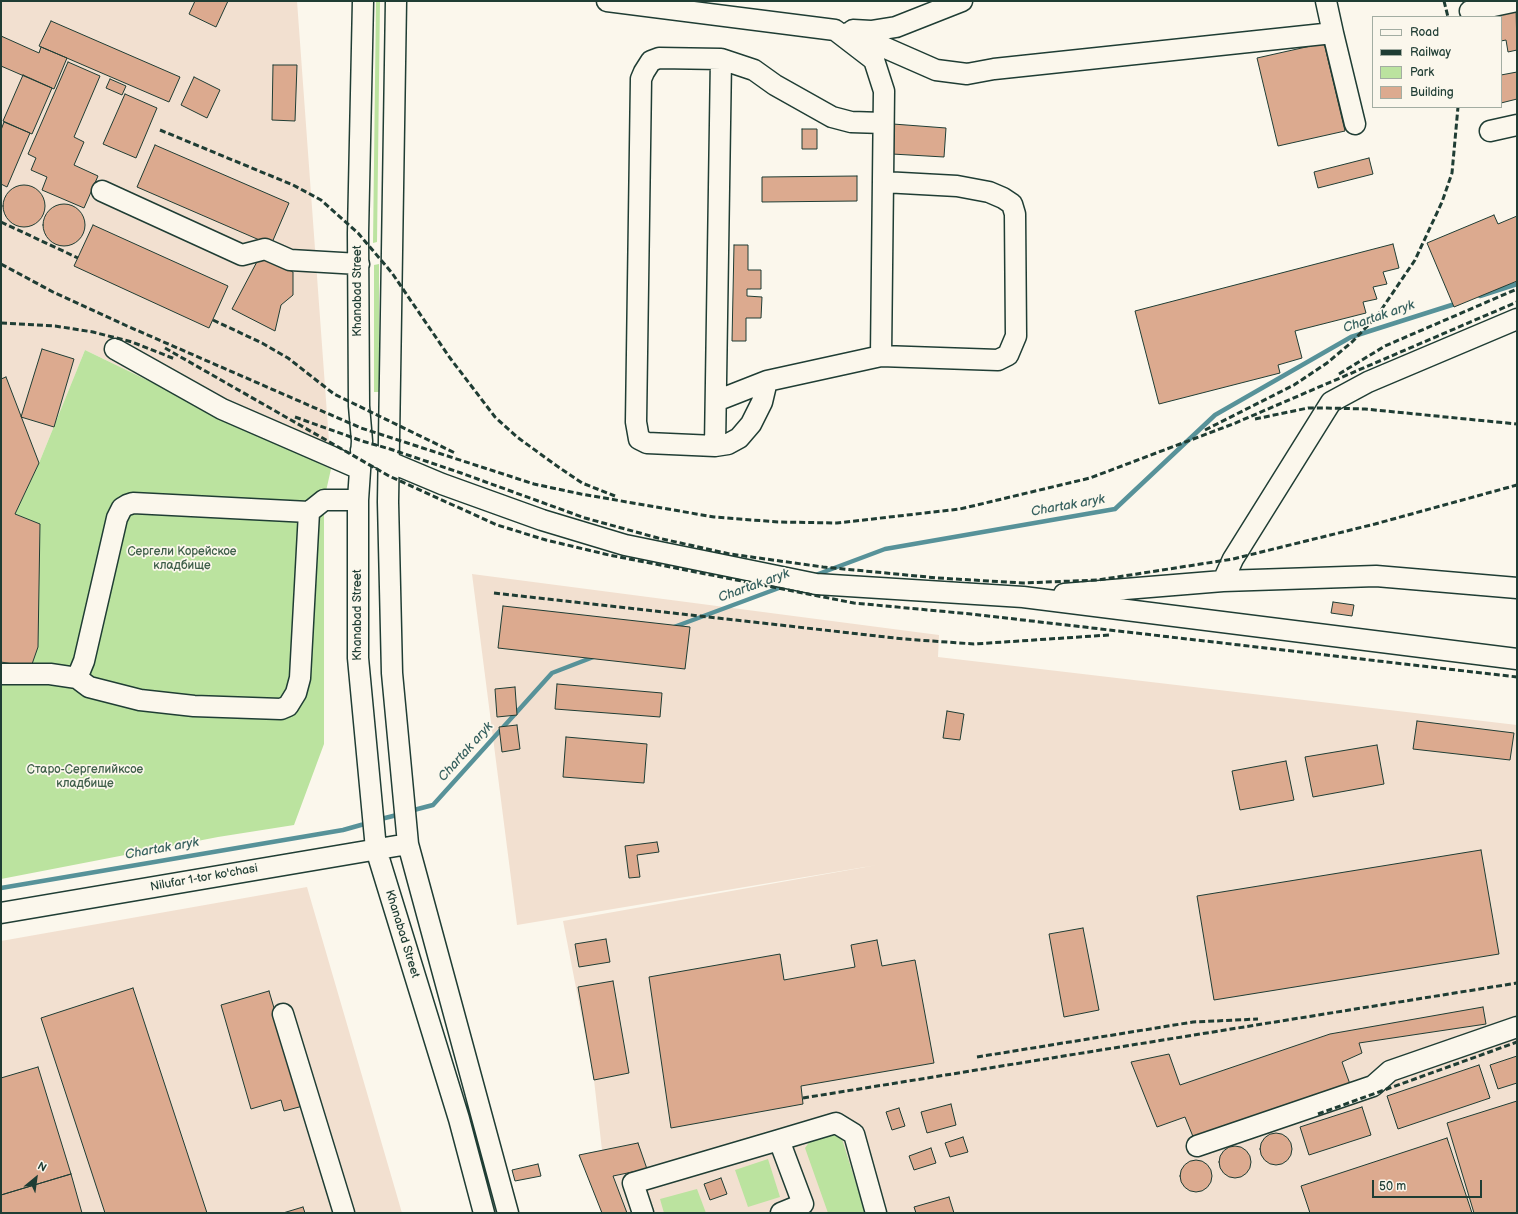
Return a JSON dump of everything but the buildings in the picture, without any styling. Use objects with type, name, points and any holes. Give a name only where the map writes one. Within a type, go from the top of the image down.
[{"type":"street","name":"Khanabad Street","points":[[363,1],[358,264],[358,383],[361,450],[358,500],[358,658],[376,849],[459,1119],[484,1213]]},
{"type":"street","points":[[396,1],[388,502],[392,673],[408,844],[508,1213]]},
{"type":"street","points":[[606,1],[835,30],[871,31],[896,27],[929,16],[962,1]]},
{"type":"street","points":[[1326,1],[1356,124]]},
{"type":"street","points":[[1470,11],[1517,1]]},
{"type":"street","points":[[835,30],[863,38],[936,70],[967,74],[994,69],[1333,33]]},
{"type":"street","points":[[835,30],[874,60],[884,91],[881,356]]},
{"type":"street","points":[[767,381],[762,402],[751,424],[734,441],[728,444],[715,446],[647,442],[640,439],[636,431],[641,79],[647,65],[651,61],[659,58],[721,59],[754,70],[775,85],[832,117],[851,122],[884,123]]},
{"type":"street","points":[[715,446],[721,59]]},
{"type":"street","points":[[1490,132],[1517,125]]},
{"type":"street","points":[[716,401],[767,381],[881,356],[998,360],[1008,355],[1016,336],[1015,214],[1012,204],[989,192],[957,186],[883,182]]},
{"type":"street","points":[[102,192],[242,255],[265,249],[290,260],[358,264]]},
{"type":"street","points":[[1223,581],[1233,559],[1331,402],[1368,382],[1517,319]]},
{"type":"street","points":[[115,349],[222,409],[360,469]]},
{"type":"street","points":[[361,450],[442,484],[542,520],[625,545],[702,562],[816,584],[1023,597],[1517,659]]},
{"type":"street","points":[[77,678],[84,661],[117,518],[122,508],[133,503],[309,512],[324,500],[358,500]]},
{"type":"street","points":[[1,674],[50,674],[77,678],[89,687],[140,700],[194,706],[281,709],[288,706],[296,693],[300,678],[309,512]]},
{"type":"street","points":[[1023,597],[1223,581],[1376,576],[1517,588]]},
{"type":"street","name":"Nilufar 1-tor ko'chasi","points":[[1,913],[408,844]]},
{"type":"street","points":[[283,1014],[344,1213]]},
{"type":"street","points":[[1197,1146],[1373,1086],[1390,1071],[1517,1027]]},
{"type":"street","points":[[459,1119],[480,1114]]},
{"type":"street","points":[[643,1213],[633,1182],[836,1123],[854,1134],[876,1213]]},
{"type":"street","points":[[779,1140],[805,1209],[781,1213]]},
{"type":"shaded area","points":[[1,1],[297,1],[331,469],[85,350],[39,463],[15,514],[40,524],[31,667],[1,665]]},
{"type":"shaded area","points":[[472,574],[939,635],[938,657],[1517,725],[1517,1213],[602,1213],[579,1155],[602,1150],[594,1080],[563,921],[877,865],[517,925]]},
{"type":"shaded area","points":[[307,887],[402,1213],[1,1213],[1,941]]},
{"type":"green space","points":[[376,1],[380,1],[377,242],[373,243]]},
{"type":"green space","points":[[379,264],[379,392],[374,392],[374,265]]},
{"type":"green space","name":"Сергели Корейское кладбище","points":[[85,350],[331,469],[324,500],[324,744],[294,825],[218,837],[1,879],[1,665],[31,667],[40,524],[15,514],[39,463]]},
{"type":"green space","points":[[833,1134],[842,1139],[865,1212],[828,1213],[805,1148],[810,1141]]},
{"type":"green space","points":[[768,1159],[780,1197],[748,1207],[735,1170]]},
{"type":"green space","points":[[697,1189],[706,1213],[664,1213],[660,1199]]},
{"type":"waterway","name":"Chartak aryk","points":[[1480,296],[1517,284]]},
{"type":"waterway","name":"Chartak aryk","points":[[813,576],[885,549],[1115,509],[1215,415],[1351,337],[1458,303]]},
{"type":"waterway","name":"Chartak aryk","points":[[674,627],[787,585]]},
{"type":"waterway","name":"Chartak aryk","points":[[410,811],[433,805],[552,673],[596,656]]},
{"type":"waterway","name":"Chartak aryk","points":[[377,820],[401,814]]},
{"type":"waterway","name":"Chartak aryk","points":[[1,888],[343,830],[368,823]]},
{"type":"railway","points":[[1444,1],[1448,16]]},
{"type":"railway","points":[[1205,430],[1294,385],[1327,363],[1352,342],[1377,316],[1415,260],[1442,202],[1452,173],[1458,108]]},
{"type":"railway","points":[[160,130],[293,185],[321,200],[358,233],[392,273],[450,358],[495,417],[517,437],[582,483],[615,496]]},
{"type":"railway","points":[[1,222],[78,258]]},
{"type":"railway","points":[[1,264],[53,292],[127,326],[361,428],[534,484],[581,494],[714,517],[778,522],[837,523],[960,509],[1090,478],[1233,424],[1517,302]]},
{"type":"railway","points":[[1339,374],[1385,346],[1517,289]]},
{"type":"railway","points":[[213,320],[262,343],[288,358],[334,394],[455,453]]},
{"type":"railway","points":[[1,323],[55,326],[93,332],[132,342],[175,359]]},
{"type":"railway","points":[[165,348],[389,476],[497,525],[546,540],[609,555],[854,603],[971,614],[1517,677]]},
{"type":"railway","points":[[1255,419],[1308,408],[1327,408],[1365,409],[1517,424]]},
{"type":"railway","points":[[295,417],[362,441],[461,473],[585,518],[658,538],[730,554],[823,567],[938,578],[1023,583],[1098,580],[1233,559],[1375,524],[1517,485]]},
{"type":"railway","points":[[494,593],[904,639],[974,644],[1109,635]]},
{"type":"railway","points":[[803,1098],[1517,983]]},
{"type":"railway","points":[[977,1057],[1193,1022],[1258,1019]]},
{"type":"railway","points":[[1318,1114],[1517,1042]]},
{"type":"park label","name":"Старо-Сергелийксое кладбище","points":[[85,777]]}]
